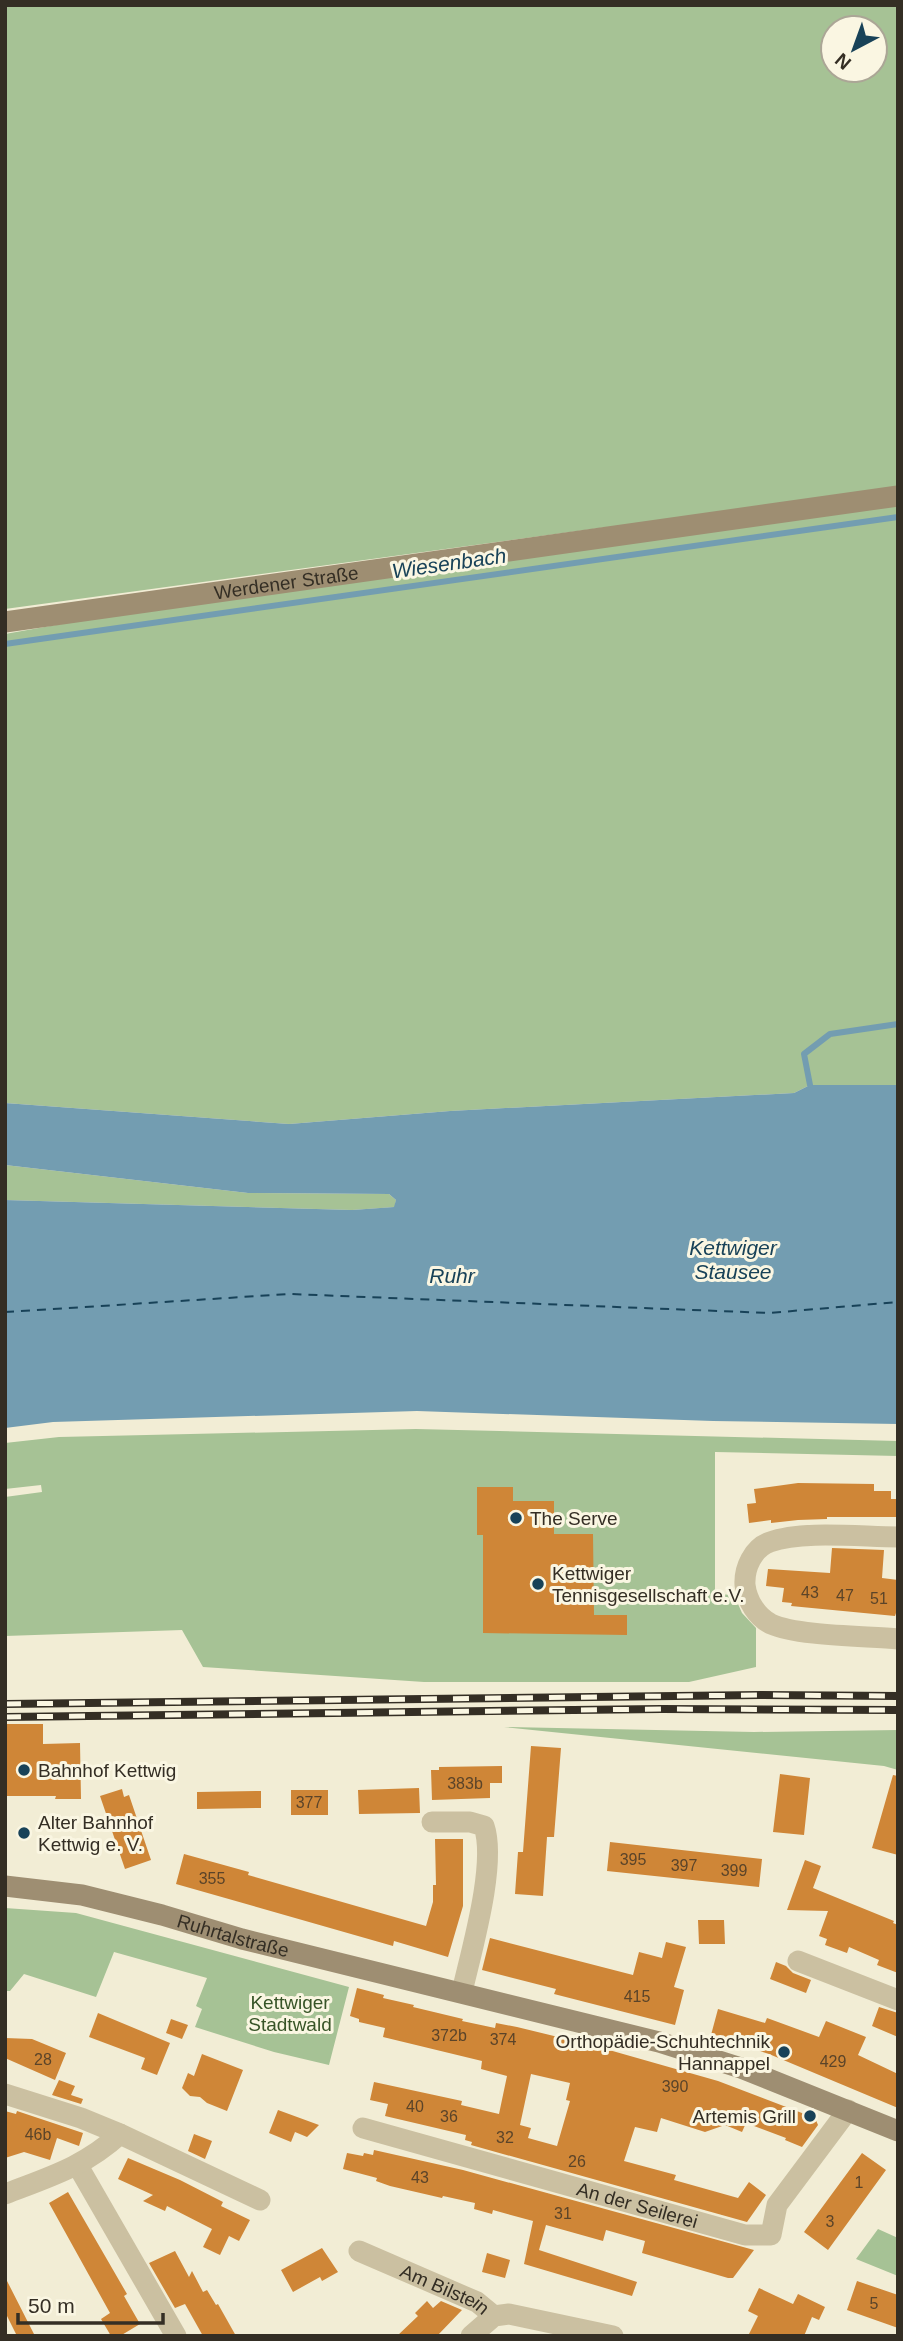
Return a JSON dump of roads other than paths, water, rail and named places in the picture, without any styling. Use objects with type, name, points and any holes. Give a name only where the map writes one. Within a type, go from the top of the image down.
[{"type":"main road","name":"Werdener Straße","points":[[5,622],[898,496]]},
{"type":"main road","name":"Ruhrtalstraße","points":[[5,1886],[82,1895],[242,1939],[659,2042],[741,2068],[898,2131]]},
{"type":"street","points":[[898,1537],[796,1536],[769,1542],[759,1549],[748,1564],[745,1586],[756,1613],[769,1623],[787,1630],[898,1639]]},
{"type":"street","points":[[432,1822],[470,1822],[484,1826],[488,1838],[483,1897],[462,1992]]},
{"type":"street","points":[[798,1961],[898,2000]]},
{"type":"street","points":[[5,2094],[81,2118],[120,2134],[260,2200]]},
{"type":"street","name":"An der Seilerei","points":[[363,2128],[745,2235],[771,2235],[777,2205],[848,2110]]},
{"type":"street","points":[[5,2194],[78,2166],[120,2134]]},
{"type":"street","points":[[78,2166],[176,2336]]},
{"type":"street","name":"Am Bilstein","points":[[359,2251],[477,2302],[494,2316],[509,2314],[613,2336]]},
{"type":"street","points":[[471,2336],[494,2316]]},
{"type":"water","points":[[810,1085],[898,1085],[898,1424],[417,1411],[53,1422],[5,1428],[5,1200],[352,1210],[394,1207],[396,1200],[389,1194],[248,1193],[5,1165],[5,1103],[289,1124],[450,1111],[794,1093]]},
{"type":"waterway","name":"Wiesenbach","points":[[5,644],[898,517]]},
{"type":"waterway","points":[[810,1085],[804,1054],[830,1034],[898,1024]]},
{"type":"railway","points":[[5,1704],[760,1695],[898,1696]]},
{"type":"railway","points":[[5,1717],[661,1709],[898,1710]]},
{"type":"place","name":"The Serve","points":[[516,1518]]},
{"type":"place","name":"Kettwiger Tennisgesellschaft e.V.","points":[[538,1584]]},
{"type":"place","name":"Bahnhof Kettwig","points":[[24,1770]]},
{"type":"place","name":"Alter Bahnhof Kettwig e. V.","points":[[24,1833]]},
{"type":"place","name":"Orthopädie-Schuhtechnik Hannappel","points":[[784,2052]]},
{"type":"place","name":"Artemis Grill","points":[[810,2116]]},
{"type":"water label","name":"Kettwiger Stausee","points":[[733,1259]]},
{"type":"water label","name":"Ruhr","points":[[452,1275]]},
{"type":"park label","name":"Kettwiger Stadtwald","points":[[290,2013]]}]
